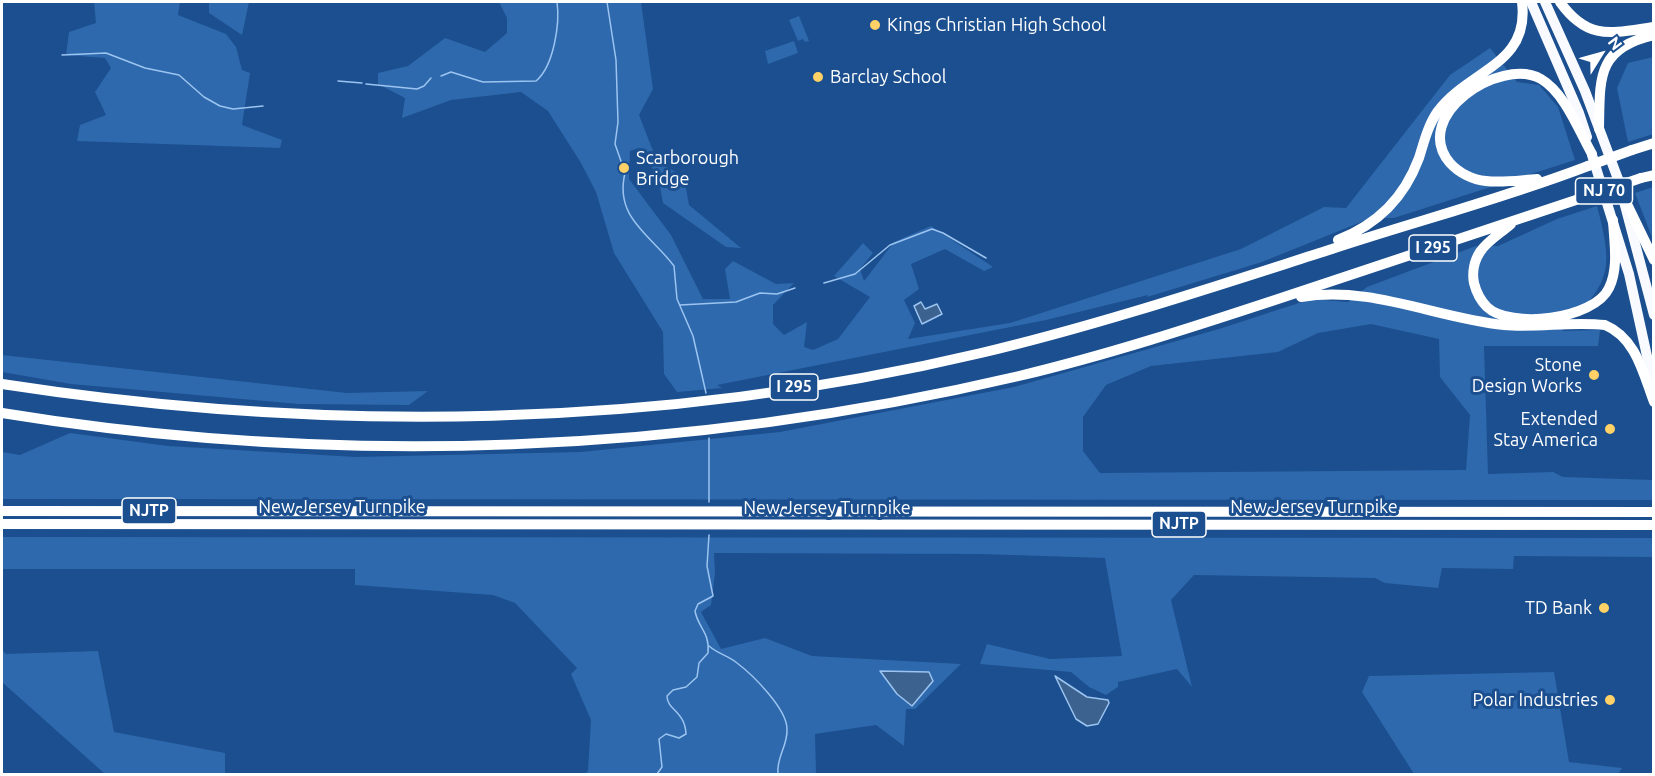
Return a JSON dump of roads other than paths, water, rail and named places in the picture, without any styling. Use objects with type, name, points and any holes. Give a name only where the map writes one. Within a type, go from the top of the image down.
[{"type":"highway","points":[[1257,273],[1351,235],[1372,223],[1388,210],[1407,185],[1438,112],[1454,95],[1507,55],[1517,43],[1522,26],[1522,2]]},
{"type":"highway","name":"NJ 70","points":[[1531,2],[1579,113],[1613,220],[1629,274],[1653,388]]},
{"type":"highway","name":"NJ 70","points":[[1545,2],[1599,129],[1625,200],[1653,315]]},
{"type":"highway","points":[[1560,2],[1569,15],[1590,30],[1611,33],[1653,27]]},
{"type":"highway","points":[[1599,129],[1600,84],[1605,63],[1621,46],[1653,35]]},
{"type":"highway","points":[[1561,176],[1498,182],[1467,176],[1451,164],[1441,146],[1441,132],[1446,115],[1463,96],[1484,83],[1506,75],[1530,74],[1546,82],[1558,96],[1592,154]]},
{"type":"highway","name":"I 295","points":[[2,384],[166,406],[317,415],[471,417],[599,411],[688,403],[952,359],[1101,321],[1561,176],[1653,143]]},
{"type":"highway","name":"I 295","points":[[2,413],[68,424],[190,437],[308,445],[421,447],[635,438],[737,427],[931,395],[1109,352],[1650,176]]},
{"type":"highway","points":[[1625,200],[1653,260]]},
{"type":"highway","points":[[1517,220],[1480,251],[1474,267],[1473,280],[1488,308],[1500,315],[1537,318],[1567,316],[1582,312],[1605,296],[1614,270],[1613,220]]},
{"type":"highway","points":[[1268,302],[1323,293],[1347,294],[1504,325],[1605,325],[1618,332],[1633,348],[1653,402]]},
{"type":"highway","name":"New Jersey Turnpike","points":[[2,511],[1653,512]]},
{"type":"highway","name":"New Jersey Turnpike","points":[[2,524],[1653,525]]},
{"type":"waterway","points":[[441,76],[451,72],[483,82],[536,81],[547,65],[554,44],[558,21],[557,2]]},
{"type":"waterway","points":[[607,2],[616,60],[618,122],[615,144],[622,164]]},
{"type":"waterway","points":[[62,55],[106,53],[145,68],[179,75],[204,97],[220,106],[233,109],[263,106]]},
{"type":"waterway","points":[[366,84],[417,89],[424,86],[431,78]]},
{"type":"waterway","points":[[338,81],[362,83]]},
{"type":"waterway","points":[[625,173],[623,189],[630,214],[645,235],[674,266],[677,299],[693,336],[706,393]]},
{"type":"waterway","points":[[824,283],[855,274],[890,245],[932,229],[986,258]]},
{"type":"waterway","points":[[680,305],[736,302],[760,293],[777,294],[795,288]]},
{"type":"waterway","points":[[709,438],[709,502]]},
{"type":"waterway","points":[[657,774],[662,767],[659,739],[666,734],[679,738],[686,734],[683,720],[670,705],[667,696],[673,690],[686,687],[697,677],[699,663],[708,653],[706,635],[695,611],[698,604],[713,596],[707,566],[709,535]]},
{"type":"waterway","points":[[709,646],[734,661],[752,676],[775,702],[786,721],[787,735],[778,774]]},
{"type":"place","name":"Kings Christian High School","points":[[875,25]]},
{"type":"place","name":"Barclay School","points":[[818,77]]},
{"type":"place","name":"Scarborough Bridge","points":[[624,168]]},
{"type":"place","name":"Stone Design Works","points":[[1594,375]]},
{"type":"place","name":"Extended Stay America","points":[[1610,429]]},
{"type":"place","name":"TD Bank","points":[[1604,608]]},
{"type":"place","name":"Polar Industries","points":[[1610,700]]}]
